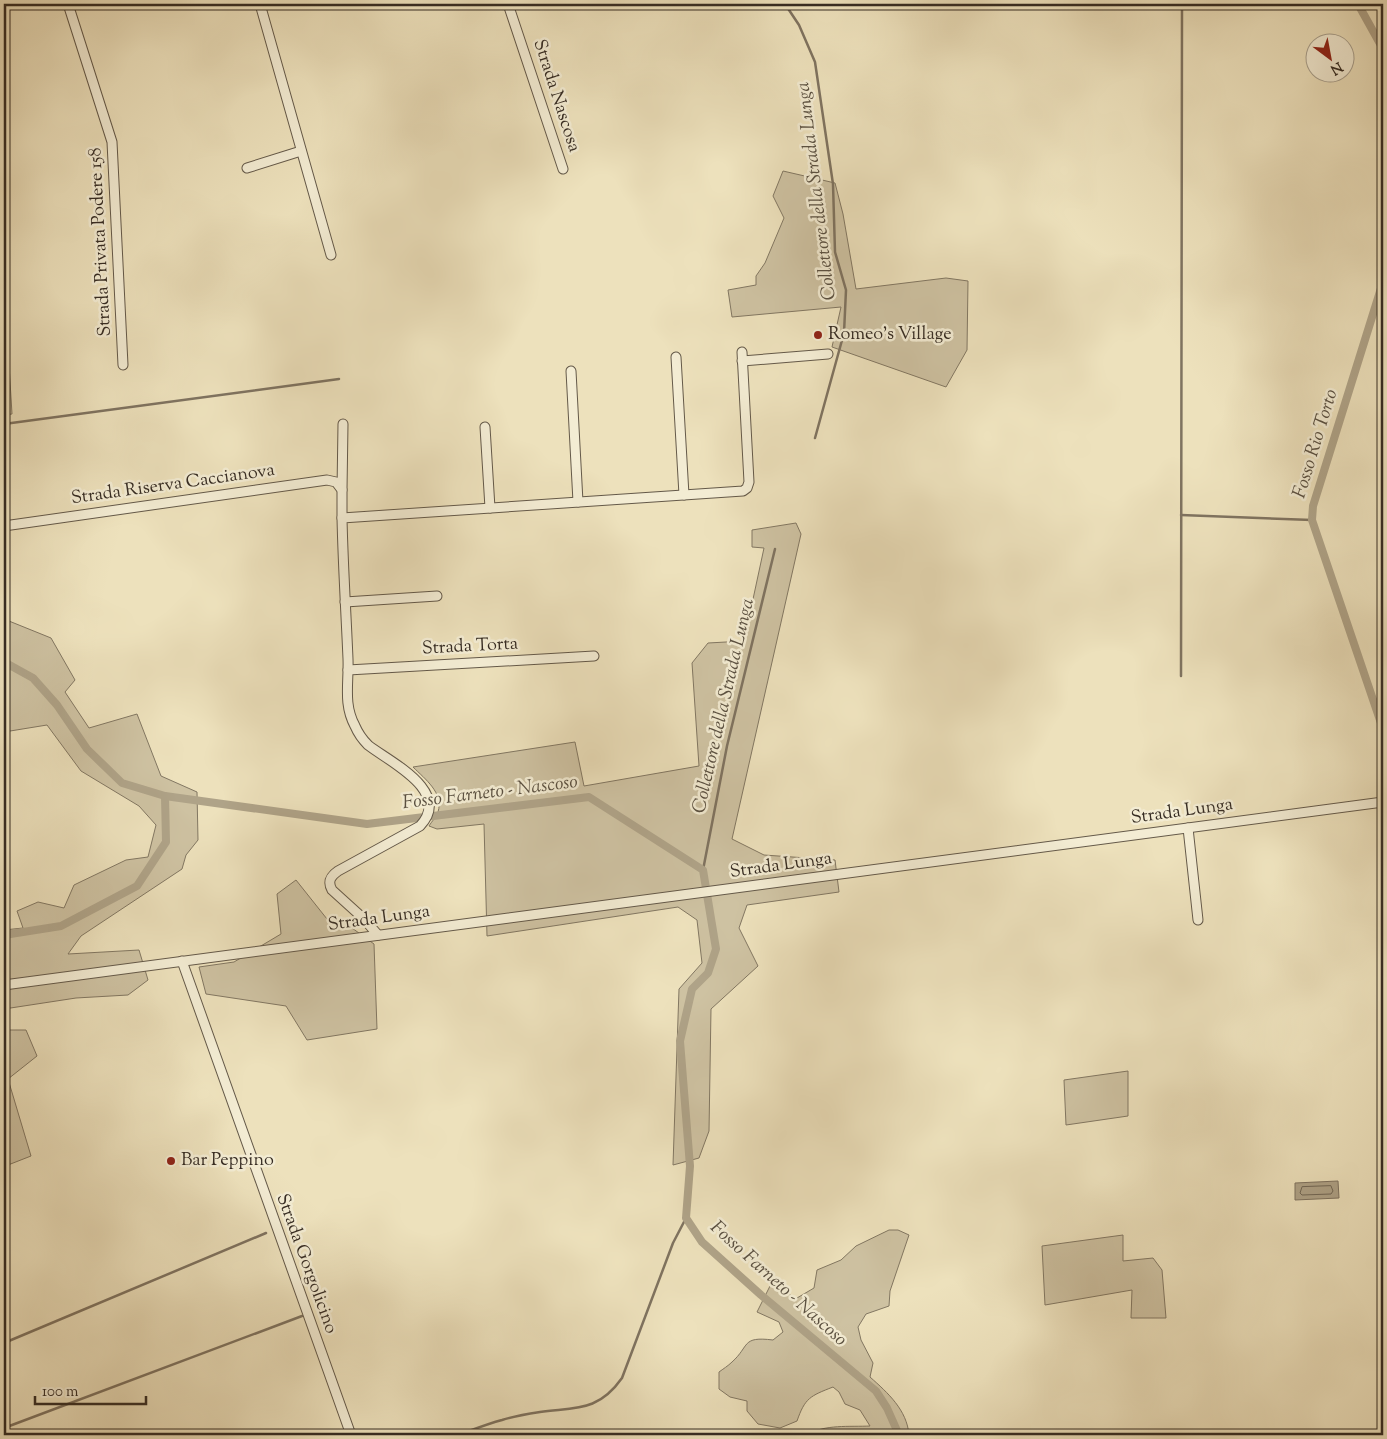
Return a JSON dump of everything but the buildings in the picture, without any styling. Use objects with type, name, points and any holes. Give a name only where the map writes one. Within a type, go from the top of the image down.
[{"type":"street","name":"Strada Privata Podere 158","points":[[68,4],[112,142],[124,365]]},
{"type":"street","points":[[260,4],[300,151],[331,255]]},
{"type":"street","name":"Strada Nascosa","points":[[508,4],[564,169]]},
{"type":"street","points":[[247,168],[300,151]]},
{"type":"street","points":[[342,518],[741,491],[748,486],[742,357],[828,354]]},
{"type":"street","points":[[676,357],[684,495]]},
{"type":"street","points":[[571,371],[578,502]]},
{"type":"street","points":[[343,424],[342,518],[348,670],[347,705],[357,731],[368,744],[414,777],[426,795],[428,810],[424,822],[409,833],[338,871],[331,878],[329,884],[332,890],[359,914],[378,935]]},
{"type":"street","points":[[484,427],[490,508]]},
{"type":"street","name":"Strada Riserva Caccianova","points":[[4,526],[322,480],[336,482],[342,490]]},
{"type":"street","points":[[345,602],[437,596]]},
{"type":"street","name":"Strada Torta","points":[[348,670],[594,656]]},
{"type":"street","name":"Strada Lunga","points":[[4,985],[1383,802]]},
{"type":"street","points":[[1188,828],[1198,920]]},
{"type":"street","name":"Strada Gorgolicino","points":[[182,961],[351,1435]]},
{"type":"shaded area","points":[[783,171],[835,183],[843,214],[856,289],[946,278],[968,281],[967,350],[946,387],[832,347],[841,307],[732,317],[728,290],[756,285],[756,276],[765,263],[784,218],[773,196]]},
{"type":"shaded area","points":[[4,283],[12,414],[4,415]]},
{"type":"shaded area","points":[[796,523],[801,534],[732,839],[764,855],[835,860],[839,892],[747,905],[739,928],[758,966],[711,1009],[709,1131],[699,1158],[673,1165],[679,989],[702,963],[697,920],[678,907],[487,936],[484,824],[437,829],[429,826],[438,812],[438,799],[432,787],[413,767],[575,742],[584,786],[699,766],[692,663],[708,643],[744,641],[764,548],[752,547],[752,530]]},
{"type":"shaded area","points":[[4,619],[51,638],[75,680],[65,692],[89,728],[137,714],[161,776],[197,792],[198,840],[186,855],[182,869],[81,936],[68,954],[139,950],[148,980],[128,995],[76,998],[4,1009],[4,930],[23,928],[17,911],[38,902],[64,908],[74,885],[126,860],[148,857],[156,825],[139,806],[81,771],[47,725],[4,732]]},
{"type":"shaded area","points":[[296,880],[327,919],[352,928],[374,944],[377,1029],[307,1040],[286,1006],[206,994],[199,967],[234,962],[281,934],[277,894]]},
{"type":"shaded area","points":[[4,1030],[26,1030],[37,1056],[8,1079],[31,1156],[8,1165],[4,1162]]},
{"type":"shaded area","points":[[1128,1071],[1128,1116],[1066,1125],[1064,1080]]},
{"type":"shaded area","points":[[889,1230],[898,1230],[909,1235],[890,1291],[889,1306],[866,1314],[858,1327],[861,1340],[873,1363],[870,1377],[890,1396],[901,1410],[909,1435],[807,1435],[821,1429],[870,1426],[860,1410],[845,1404],[839,1392],[833,1387],[809,1399],[797,1421],[780,1428],[758,1424],[747,1411],[747,1401],[730,1397],[719,1389],[719,1372],[732,1362],[751,1341],[773,1340],[783,1332],[779,1322],[757,1312],[770,1286],[797,1298],[814,1288],[817,1270],[841,1260],[856,1246]]},
{"type":"shaded area","points":[[1123,1235],[1123,1261],[1153,1258],[1162,1270],[1166,1318],[1131,1318],[1132,1290],[1045,1305],[1042,1246]]},
{"type":"water","points":[[1338,1181],[1339,1198],[1295,1200],[1295,1183]]},
{"type":"waterway","name":"Collettore della Strada Lunga","points":[[785,4],[799,25],[815,62],[833,184],[835,252],[846,290],[844,333],[815,438]]},
{"type":"waterway","points":[[1181,676],[1182,4]]},
{"type":"waterway","name":"Fosso Rio Torto","points":[[1358,4],[1383,49]]},
{"type":"waterway","name":"Fosso Rio Torto","points":[[1383,282],[1313,506],[1312,520],[1383,729]]},
{"type":"waterway","points":[[4,424],[339,379]]},
{"type":"waterway","points":[[1181,515],[1312,520]]},
{"type":"waterway","name":"Collettore della Strada Lunga","points":[[703,870],[727,746],[775,549]]},
{"type":"waterway","points":[[4,662],[33,678],[57,705],[87,749],[122,783],[165,796],[166,842],[137,886],[61,926],[4,935]]},
{"type":"waterway","name":"Fosso Farneto - Nascoso","points":[[165,796],[367,824],[589,797],[703,870],[716,949],[708,973],[692,989],[680,1041],[690,1166],[686,1218],[702,1242],[761,1295],[876,1391],[887,1408],[899,1435]]},
{"type":"waterway","points":[[458,1435],[516,1416],[586,1406],[604,1397],[613,1389],[622,1378],[673,1243],[686,1218]]},
{"type":"waterway","points":[[4,1343],[266,1233]]},
{"type":"waterway","points":[[4,1428],[302,1316]]},
{"type":"place","name":"Romeo's Village","points":[[818,335]]},
{"type":"place","name":"Bar Peppino","points":[[171,1161]]}]
